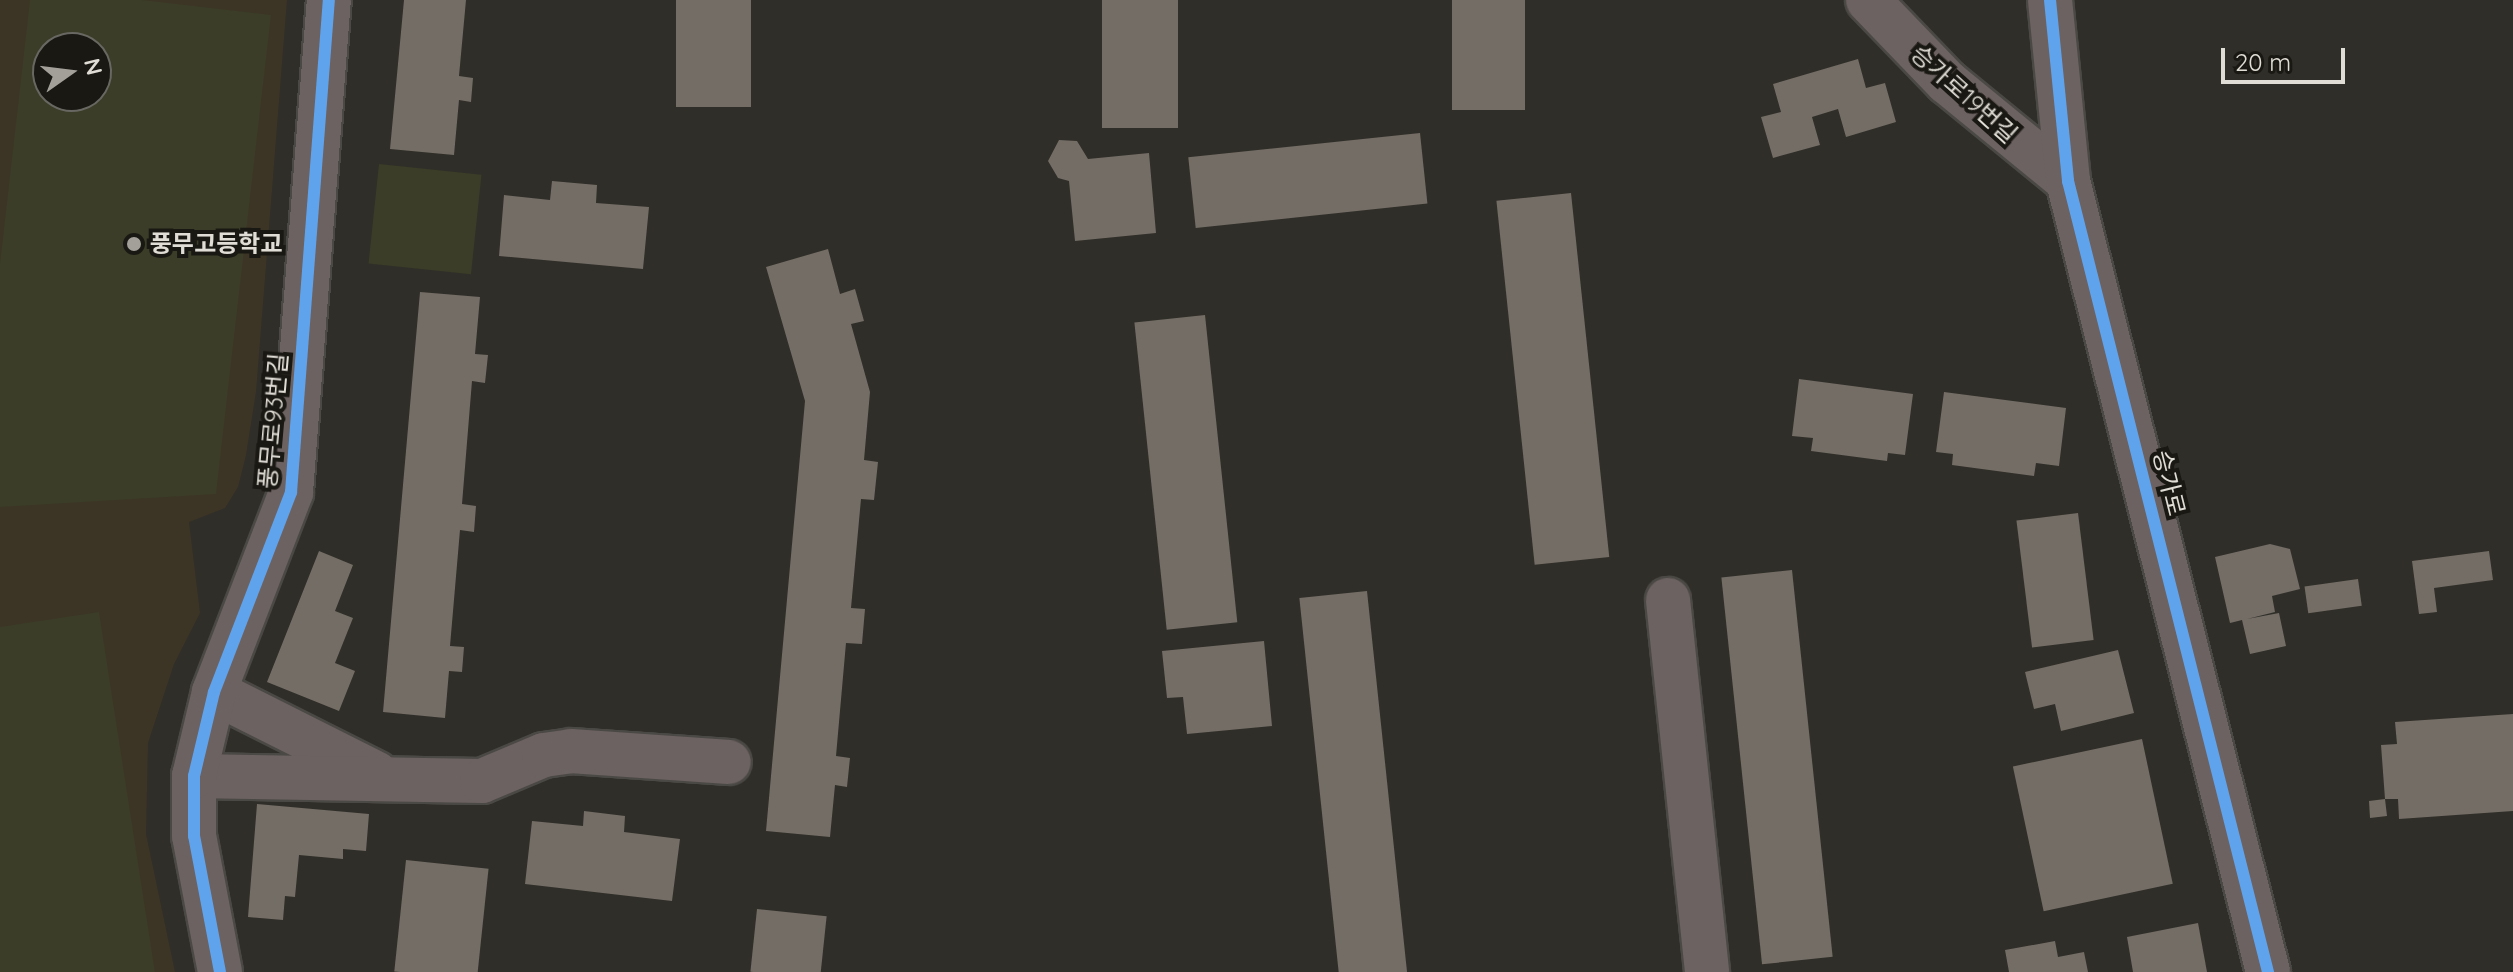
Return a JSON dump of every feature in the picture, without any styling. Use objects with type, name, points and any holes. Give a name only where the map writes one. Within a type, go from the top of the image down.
[{"type":"street","name":"풍무로93번길","points":[[220,972],[194,836],[194,776],[214,692],[291,492],[329,0]]},
{"type":"street","name":"승가로19번길","points":[[1868,0],[1947,82],[2068,181]]},
{"type":"street","name":"승가로","points":[[2050,0],[2068,181],[2268,972]]},
{"type":"street","points":[[1668,600],[1707,972]]},
{"type":"street","points":[[214,692],[387,779]]},
{"type":"street","points":[[194,776],[482,781],[544,755],[571,751],[729,762]]},
{"type":"shaded area","name":"풍무고등학교","points":[[0,0],[287,0],[256,392],[246,455],[238,487],[225,508],[189,522],[200,613],[174,664],[148,743],[146,834],[175,972],[0,972]]},
{"type":"green space","name":"풍무고등학교","points":[[30,0],[142,0],[271,15],[216,494],[0,507],[0,264]]},
{"type":"green space","points":[[379,164],[481,175],[471,274],[369,263]]},
{"type":"green space","points":[[99,612],[155,972],[0,972],[0,627]]},
{"type":"building","points":[[404,0],[466,0],[459,76],[473,78],[471,102],[459,100],[454,155],[390,149]]},
{"type":"building","points":[[676,0],[751,0],[751,107],[676,107]]},
{"type":"building","points":[[1102,0],[1178,0],[1178,128],[1102,128]]},
{"type":"building","points":[[1452,0],[1525,0],[1525,110],[1452,110]]},
{"type":"building","points":[[1858,59],[1866,88],[1885,83],[1896,122],[1846,137],[1838,109],[1812,117],[1820,145],[1773,158],[1761,117],[1781,112],[1773,84]]},
{"type":"building","points":[[1420,133],[1427,204],[1196,228],[1188,157]]},
{"type":"building","points":[[1059,140],[1077,141],[1088,159],[1149,153],[1156,233],[1075,241],[1069,181],[1058,178],[1048,161]]},
{"type":"building","points":[[552,181],[597,185],[596,203],[649,207],[643,269],[499,256],[504,195],[550,200]]},
{"type":"building","points":[[1571,193],[1609,557],[1535,565],[1496,201]]},
{"type":"building","points":[[828,249],[840,294],[855,289],[864,321],[851,324],[870,392],[864,460],[878,462],[874,500],[861,499],[851,608],[865,609],[862,644],[846,643],[836,756],[850,758],[847,787],[835,785],[830,837],[766,831],[805,401],[766,267]]},
{"type":"building","points":[[420,292],[480,297],[475,354],[488,355],[485,383],[472,381],[462,504],[476,506],[474,532],[460,530],[450,646],[464,647],[462,672],[449,671],[445,718],[383,712]]},
{"type":"building","points":[[1205,315],[1237,622],[1167,630],[1134,322]]},
{"type":"building","points":[[1799,379],[1913,394],[1905,455],[1888,453],[1887,461],[1811,451],[1813,438],[1792,436]]},
{"type":"building","points":[[1944,392],[2066,408],[2059,466],[2036,463],[2034,476],[1952,465],[1953,454],[1936,452]]},
{"type":"building","points":[[2078,513],[2094,640],[2032,648],[2016,521]]},
{"type":"building","points":[[2270,544],[2290,549],[2300,589],[2272,596],[2275,612],[2247,619],[2279,613],[2286,646],[2250,654],[2242,620],[2230,623],[2215,557]]},
{"type":"building","points":[[319,551],[353,565],[335,611],[353,618],[335,663],[355,671],[339,711],[267,682]]},
{"type":"building","points":[[2489,551],[2493,580],[2434,588],[2437,612],[2419,614],[2412,561]]},
{"type":"building","points":[[1792,570],[1833,957],[1762,964],[1721,577]]},
{"type":"building","points":[[2358,579],[2362,606],[2308,613],[2305,587]]},
{"type":"building","points":[[1367,591],[1407,972],[1339,972],[1299,598]]},
{"type":"building","points":[[1264,641],[1272,726],[1187,734],[1183,697],[1167,698],[1162,651]]},
{"type":"building","points":[[2118,650],[2134,713],[2061,731],[2055,704],[2034,709],[2025,672]]},
{"type":"building","points":[[2513,714],[2513,811],[2399,819],[2398,799],[2385,799],[2381,745],[2397,744],[2395,722]]},
{"type":"building","points":[[2142,739],[2173,884],[2044,911],[2013,766]]},
{"type":"building","points":[[2385,799],[2387,816],[2370,818],[2369,801]]},
{"type":"building","points":[[257,804],[369,814],[366,851],[343,849],[343,859],[299,855],[295,897],[285,896],[283,920],[248,917]]},
{"type":"building","points":[[584,811],[625,816],[624,832],[680,839],[672,901],[525,884],[532,821],[583,826]]},
{"type":"building","points":[[406,860],[489,869],[478,972],[394,971]]},
{"type":"building","points":[[757,909],[827,916],[821,972],[750,972]]},
{"type":"building","points":[[2198,923],[2207,972],[2133,972],[2127,937]]},
{"type":"building","points":[[2055,941],[2058,957],[2084,952],[2088,972],[2009,972],[2005,950]]},
{"type":"cycle path","points":[[220,972],[194,836],[194,776],[214,692],[291,492],[329,0]]},
{"type":"cycle path","points":[[2050,0],[2068,181],[2268,972]]},
{"type":"place","name":"풍무고등학교","points":[[134,244]]}]
